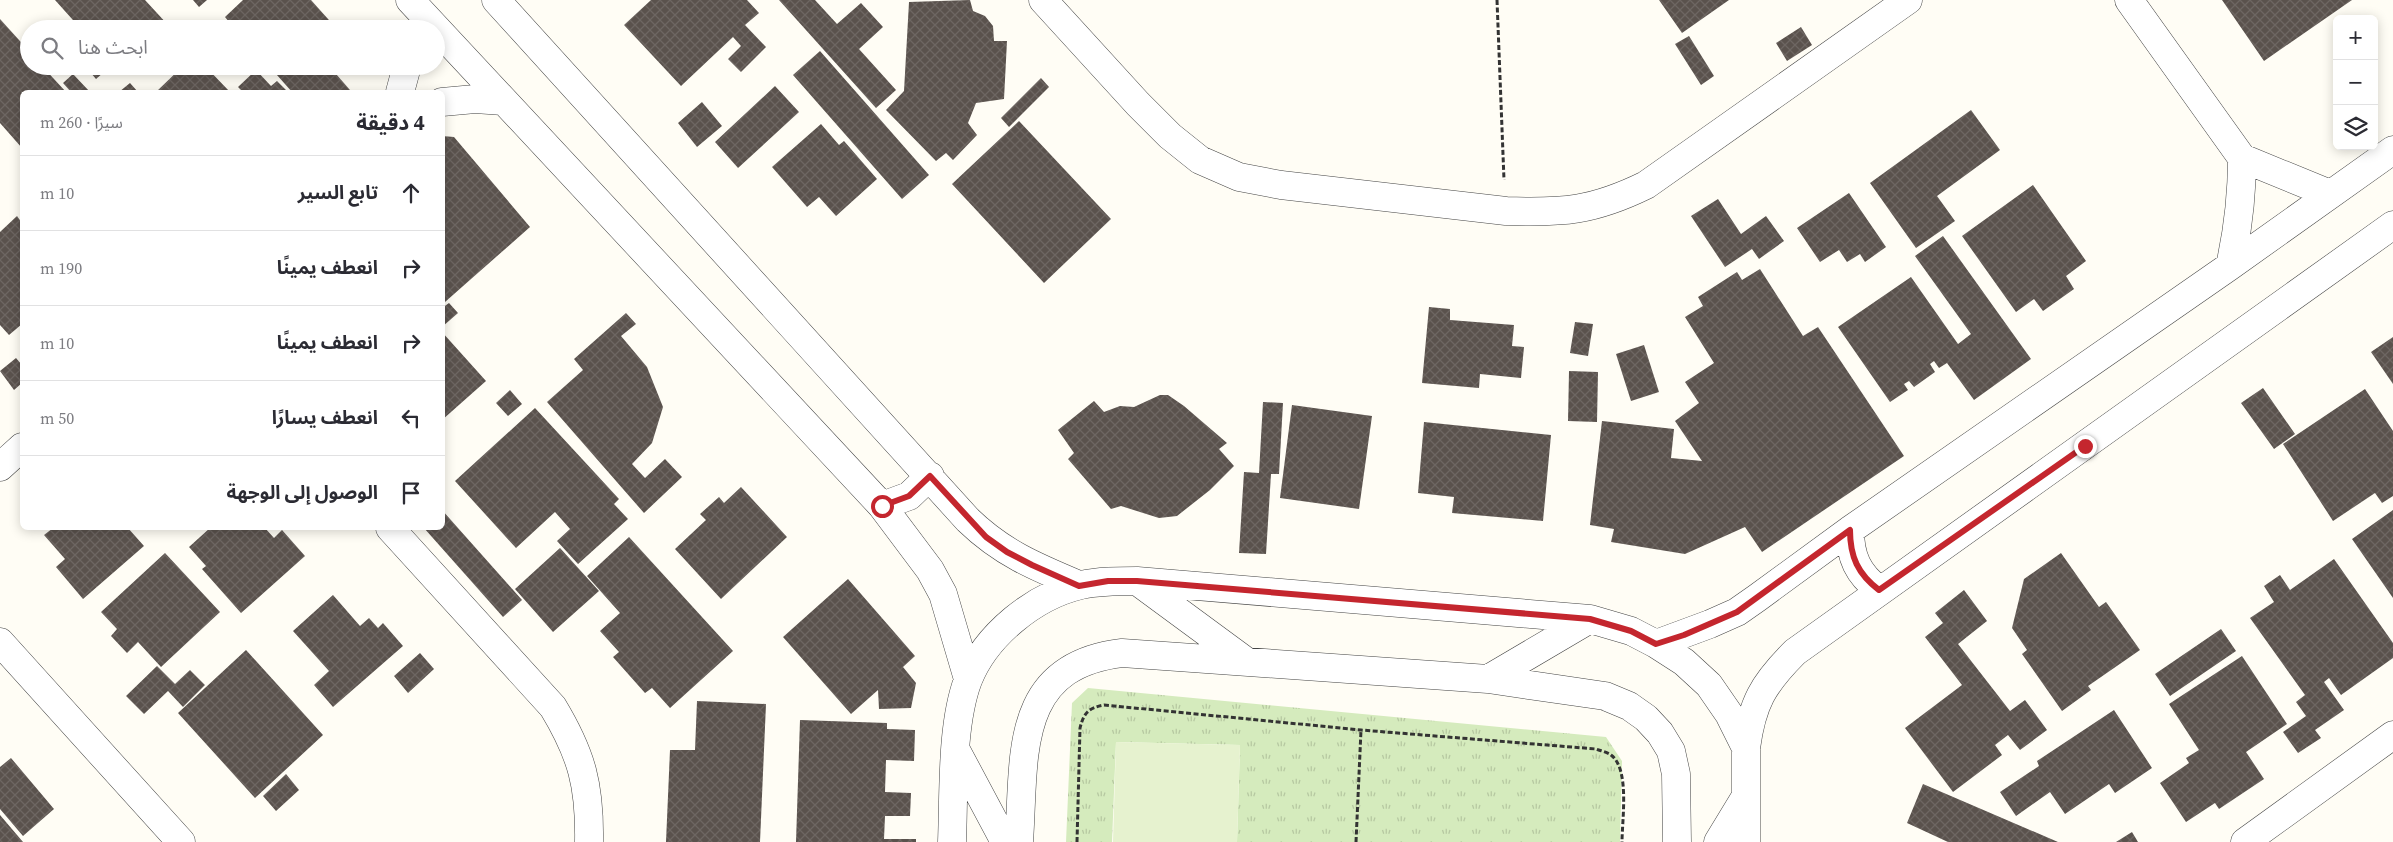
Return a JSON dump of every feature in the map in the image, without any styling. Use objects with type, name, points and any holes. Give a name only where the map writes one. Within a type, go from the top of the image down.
[{"type":"street","points":[[410,0],[411,20]]},
{"type":"street","points":[[410,0],[429,20]]},
{"type":"street","points":[[496,0],[986,537],[1023,561],[1079,586]]},
{"type":"street","points":[[1043,0],[1138,104],[1170,136],[1200,160],[1239,177],[1281,185],[1506,211],[1565,211],[1592,207],[1646,186],[1908,0]]},
{"type":"street","points":[[2129,0],[2242,158],[2330,194]]},
{"type":"street","points":[[445,38],[882,506],[930,570],[943,594],[968,680]]},
{"type":"street","points":[[401,90],[405,75]]},
{"type":"street","points":[[445,102],[475,99],[504,101]]},
{"type":"street","points":[[1656,644],[1684,635],[1737,612],[1850,530],[2230,266],[2393,150]]},
{"type":"street","points":[[2230,266],[2240,213],[2242,158]]},
{"type":"street","points":[[1746,842],[1746,748],[1750,718],[1761,693],[1775,672],[1794,652],[2393,225]]},
{"type":"street","points":[[0,467],[20,449]]},
{"type":"street","points":[[882,506],[909,496],[930,476]]},
{"type":"street","points":[[392,530],[553,707],[570,735],[582,764],[588,796],[589,842]]},
{"type":"street","points":[[1850,530],[1850,547],[1855,564],[1865,579],[1879,590]]},
{"type":"street","points":[[952,842],[956,751],[961,706],[968,680],[986,647],[1011,622],[1043,600],[1079,586],[1108,581],[1137,581],[1590,619],[1631,631],[1684,662],[1709,686],[1728,714],[1746,748]]},
{"type":"street","points":[[1137,581],[1247,662]]},
{"type":"street","points":[[1488,679],[1590,619]]},
{"type":"street","points":[[0,642],[181,842]]},
{"type":"street","points":[[1019,842],[1026,732],[1033,711],[1044,692],[1060,675],[1078,664],[1099,656],[1122,653],[1488,679],[1605,696],[1628,706],[1646,718],[1660,733],[1671,751],[1676,774],[1677,842]]},
{"type":"street","points":[[2245,842],[2393,735]]},
{"type":"street","points":[[956,751],[1005,842]]},
{"type":"street","points":[[1718,842],[1746,795]]},
{"type":"path","points":[[1497,0],[1506,211]]},
{"type":"path","points":[[1077,842],[1080,728],[1083,716],[1090,708],[1104,705],[1361,730],[1596,749],[1611,754],[1620,767],[1623,784],[1622,842]]},
{"type":"path","points":[[1356,842],[1361,730]]},
{"type":"green space","points":[[1088,688],[1606,737],[1622,761],[1620,842],[1237,842],[1240,745],[1116,742],[1112,842],[1066,842],[1072,703]]},
{"type":"green space","points":[[1116,742],[1240,745],[1237,842],[1113,842]]},
{"type":"building","points":[[55,0],[145,0],[163,20],[73,20]]},
{"type":"building","points":[[193,0],[207,0],[199,7]]},
{"type":"building","points":[[243,0],[311,0],[329,20],[228,20],[225,17]]},
{"type":"building","points":[[651,0],[747,0],[759,13],[745,25],[766,47],[741,72],[728,59],[741,46],[733,37],[681,86],[624,25]]},
{"type":"building","points":[[779,0],[815,0],[837,24],[861,3],[883,27],[859,49],[896,90],[876,108]]},
{"type":"building","points":[[970,0],[973,11],[985,16],[993,26],[994,41],[1007,41],[1004,99],[976,103],[968,123],[977,135],[953,160],[946,153],[936,161],[886,110],[904,91],[909,2]]},
{"type":"building","points":[[1659,0],[1729,0],[1682,33]]},
{"type":"building","points":[[2222,0],[2352,0],[2264,61]]},
{"type":"building","points":[[0,19],[20,41],[20,75],[50,75],[64,90],[20,90],[20,146],[0,123]]},
{"type":"building","points":[[1801,27],[1812,45],[1787,61],[1776,43]]},
{"type":"building","points":[[1689,36],[1714,76],[1701,85],[1675,44]]},
{"type":"building","points":[[820,51],[929,175],[902,199],[793,75]]},
{"type":"building","points":[[74,75],[88,90],[69,90],[63,83]]},
{"type":"building","points":[[93,75],[101,75],[96,79]]},
{"type":"building","points":[[174,75],[214,75],[228,90],[158,90]]},
{"type":"building","points":[[251,75],[261,75],[271,86],[277,81],[286,90],[241,90],[238,87]]},
{"type":"building","points":[[277,75],[337,75],[350,90],[290,90]]},
{"type":"building","points":[[1041,78],[1049,87],[1009,127],[1001,118]]},
{"type":"building","points":[[130,83],[136,90],[121,90]]},
{"type":"building","points":[[775,86],[799,112],[738,168],[715,142]]},
{"type":"building","points":[[702,102],[722,126],[697,147],[678,123]]},
{"type":"building","points":[[1971,110],[2000,150],[1937,196],[1955,221],[1916,248],[1870,183]]},
{"type":"building","points":[[1019,121],[1111,219],[1044,283],[952,184]]},
{"type":"building","points":[[821,124],[839,145],[844,141],[877,179],[836,216],[819,197],[807,207],[772,167]]},
{"type":"building","points":[[445,136],[454,137],[530,227],[445,302]]},
{"type":"building","points":[[2033,185],[2086,261],[2066,276],[2074,289],[2043,311],[2034,299],[2016,312],[1962,236]]},
{"type":"building","points":[[1849,193],[1886,247],[1865,262],[1860,254],[1847,262],[1839,250],[1820,262],[1797,228]]},
{"type":"building","points":[[1718,199],[1741,234],[1766,216],[1784,241],[1759,259],[1752,249],[1725,267],[1691,216]]},
{"type":"building","points":[[17,216],[20,220],[20,326],[9,335],[0,325],[0,232]]},
{"type":"building","points":[[1943,236],[2031,359],[1974,400],[1947,363],[1939,368],[1934,361],[1930,364],[1935,372],[1914,387],[1909,381],[1904,384],[1908,390],[1890,402],[1838,327],[1911,277],[1958,344],[1971,334],[1915,256]]},
{"type":"building","points":[[1760,269],[1803,336],[1818,327],[1904,456],[1762,552],[1745,527],[1685,554],[1611,542],[1614,529],[1590,525],[1602,421],[1674,429],[1671,458],[1702,461],[1675,421],[1699,403],[1685,382],[1714,363],[1685,317],[1703,306],[1698,297],[1737,272],[1742,280]]},
{"type":"building","points":[[449,303],[458,313],[445,324],[445,306]]},
{"type":"building","points":[[1429,307],[1450,309],[1450,320],[1514,325],[1512,346],[1524,347],[1521,378],[1480,374],[1479,388],[1422,383]]},
{"type":"building","points":[[626,313],[636,324],[621,336],[647,367],[663,407],[652,443],[632,464],[645,478],[665,459],[682,477],[644,513],[547,402],[583,370],[574,359]]},
{"type":"building","points":[[1575,322],[1593,324],[1588,356],[1570,353]]},
{"type":"building","points":[[445,335],[486,381],[445,417]]},
{"type":"building","points":[[2393,337],[2393,384],[2371,352]]},
{"type":"building","points":[[1644,345],[1659,392],[1631,401],[1616,354]]},
{"type":"building","points":[[16,358],[20,363],[20,385],[14,390],[0,371]]},
{"type":"building","points":[[1569,371],[1598,372],[1597,422],[1568,421]]},
{"type":"building","points":[[2263,388],[2295,434],[2274,449],[2241,403]]},
{"type":"building","points":[[2365,389],[2393,431],[2393,496],[2382,503],[2375,493],[2333,521],[2283,444]]},
{"type":"building","points":[[510,390],[522,404],[508,416],[496,403]]},
{"type":"building","points":[[1160,395],[1168,395],[1184,406],[1227,443],[1219,449],[1234,466],[1210,490],[1177,516],[1159,518],[1121,506],[1111,509],[1068,459],[1074,453],[1058,430],[1094,401],[1104,412],[1120,406],[1134,407]]},
{"type":"building","points":[[1263,402],[1283,403],[1279,474],[1271,474],[1266,554],[1239,553],[1244,472],[1259,473]]},
{"type":"building","points":[[1292,405],[1372,416],[1359,509],[1280,498]]},
{"type":"building","points":[[535,408],[619,499],[614,504],[628,519],[578,564],[557,541],[570,529],[555,512],[516,548],[455,481]]},
{"type":"building","points":[[1424,422],[1551,435],[1543,521],[1452,513],[1454,497],[1418,493]]},
{"type":"building","points":[[741,487],[787,537],[721,599],[675,549],[706,520],[700,514],[719,497],[724,503]]},
{"type":"building","points":[[2393,510],[2393,598],[2352,539]]},
{"type":"building","points":[[445,513],[522,600],[503,617],[426,530],[445,530]]},
{"type":"building","points":[[50,530],[130,530],[144,546],[83,599],[56,567],[65,559],[44,535]]},
{"type":"building","points":[[208,530],[267,530],[274,538],[282,530],[305,556],[241,613],[202,569],[206,566],[189,547]]},
{"type":"building","points":[[629,537],[733,651],[670,708],[652,688],[645,693],[613,657],[619,652],[600,631],[620,613],[587,576]]},
{"type":"building","points":[[560,548],[599,591],[553,632],[515,589]]},
{"type":"building","points":[[165,553],[220,612],[161,667],[138,642],[127,653],[111,636],[117,629],[101,612]]},
{"type":"building","points":[[2061,553],[2099,607],[2106,602],[2140,650],[2088,686],[2091,690],[2062,711],[2022,654],[2027,650],[2012,628],[2024,579]]},
{"type":"building","points":[[2334,559],[2393,643],[2393,658],[2341,695],[2329,678],[2324,682],[2344,710],[2315,730],[2321,738],[2298,753],[2283,732],[2306,716],[2296,702],[2305,695],[2250,618],[2274,602],[2264,586],[2280,575],[2290,590]]},
{"type":"building","points":[[848,579],[915,656],[903,667],[916,683],[911,708],[879,709],[878,690],[851,714],[783,637]]},
{"type":"building","points":[[1964,590],[1987,621],[1958,644],[2010,711],[2025,700],[2047,730],[2020,750],[2008,735],[1995,745],[2002,755],[1953,792],[1905,728],[1962,685],[1925,637],[1943,623],[1935,613]]},
{"type":"building","points":[[333,595],[360,626],[369,618],[378,628],[383,623],[403,646],[333,707],[314,685],[329,671],[293,631]]},
{"type":"building","points":[[2221,629],[2236,651],[2170,696],[2155,674]]},
{"type":"building","points":[[246,650],[323,735],[255,798],[178,713]]},
{"type":"building","points":[[420,653],[434,669],[408,693],[394,676]]},
{"type":"building","points":[[2242,656],[2287,724],[2246,752],[2264,779],[2219,809],[2215,803],[2186,822],[2160,783],[2189,763],[2186,758],[2199,750],[2169,704]]},
{"type":"building","points":[[157,666],[175,684],[190,670],[205,685],[183,707],[168,691],[144,714],[126,696]]},
{"type":"building","points":[[697,701],[766,704],[760,842],[666,842],[670,750],[695,750]]},
{"type":"building","points":[[2114,710],[2152,768],[2115,793],[2109,784],[2065,814],[2050,792],[2016,816],[2000,792],[2039,766],[2037,761]]},
{"type":"building","points":[[800,720],[887,723],[887,729],[915,730],[914,761],[886,760],[885,792],[911,793],[910,816],[885,816],[884,839],[916,839],[916,842],[796,842]]},
{"type":"building","points":[[11,758],[54,809],[23,836],[0,809],[0,767]]},
{"type":"building","points":[[286,774],[299,790],[276,811],[263,796]]},
{"type":"building","points":[[1923,784],[2058,842],[1948,842],[1907,823]]},
{"type":"building","points":[[0,815],[23,842],[0,842]]},
{"type":"building","points":[[2132,832],[2138,842],[2116,842]]},
{"type":"route","points":[[882,506],[909,496],[930,476],[968,520],[986,537],[1007,552],[1079,586],[1108,581],[1137,581],[1590,619],[1631,631],[1656,644],[1684,635],[1737,612],[1850,530],[1850,547],[1855,564],[1865,579],[1879,590],[2085,446]]}]
